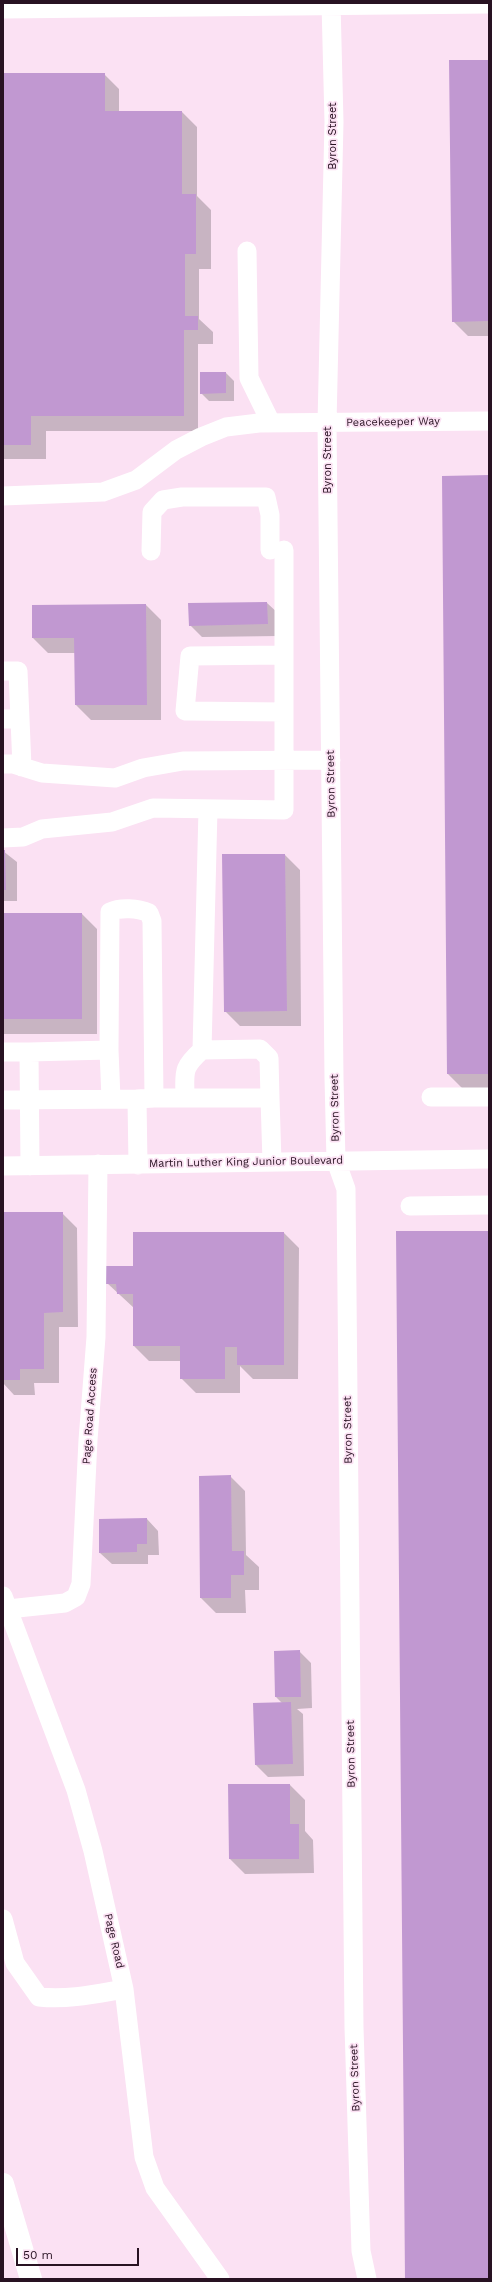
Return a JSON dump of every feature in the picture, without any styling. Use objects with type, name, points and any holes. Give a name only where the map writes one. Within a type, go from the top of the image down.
[{"type":"main road","points":[[3,2184],[31,2279]]},
{"type":"street","name":"Byron Street","points":[[332,4],[334,122],[328,423],[336,1161],[346,1189],[354,2027],[361,2251],[367,2279]]},
{"type":"street","points":[[3,9],[85,6],[489,4]]},
{"type":"street","points":[[248,251],[249,378],[271,423]]},
{"type":"street","name":"Peacekeeper Way","points":[[3,496],[103,492],[136,480],[176,450],[226,427],[271,423],[489,421]]},
{"type":"street","points":[[3,838],[23,837],[42,829],[112,822],[153,808],[284,810],[284,655],[277,550],[266,497],[190,497],[163,500],[152,512],[151,551]]},
{"type":"street","points":[[284,655],[190,656],[185,710],[284,712]]},
{"type":"street","points":[[3,671],[18,671],[12,719],[22,767]]},
{"type":"street","points":[[3,764],[22,767],[42,773],[115,778],[143,768],[183,761],[331,760]]},
{"type":"street","points":[[202,1050],[208,809]]},
{"type":"street","points":[[111,1099],[109,1050],[110,912],[115,910],[142,910],[149,913],[152,920],[146,1098],[138,1165]]},
{"type":"street","points":[[185,1098],[185,1069],[188,1062],[202,1050],[260,1049],[266,1053],[269,1058],[272,1162]]},
{"type":"street","points":[[3,1052],[109,1050]]},
{"type":"street","points":[[29,1052],[30,1166]]},
{"type":"street","points":[[431,1097],[489,1097]]},
{"type":"street","points":[[3,1100],[270,1098]]},
{"type":"street","name":"Martin Luther King Junior Boulevard","points":[[3,1166],[489,1159]]},
{"type":"street","name":"Page Road Access","points":[[5,1603],[65,1603],[76,1597],[81,1584],[96,1337],[98,1164]]},
{"type":"street","points":[[410,1206],[489,1205]]},
{"type":"street","name":"Page Road","points":[[5,1603],[76,1790],[93,1851],[124,1989],[144,2157],[155,2188],[220,2279]]},
{"type":"street","points":[[3,1919],[15,1963],[39,1997],[58,1999],[80,1998],[124,1989]]},
{"type":"building","points":[[449,60],[489,60],[489,321],[452,322]]},
{"type":"building","points":[[3,73],[105,73],[105,111],[182,111],[182,194],[196,194],[196,254],[185,254],[185,316],[198,316],[198,330],[184,330],[184,416],[31,416],[31,445],[3,445]]},
{"type":"building","points":[[200,372],[226,372],[226,393],[200,394]]},
{"type":"building","points":[[489,475],[489,1074],[447,1074],[442,476]]},
{"type":"building","points":[[267,602],[268,624],[189,626],[188,603]]},
{"type":"building","points":[[146,604],[147,705],[75,705],[74,638],[32,638],[32,605]]},
{"type":"building","points":[[3,850],[5,850],[6,890],[3,890]]},
{"type":"building","points":[[222,854],[285,854],[287,1011],[224,1012]]},
{"type":"building","points":[[3,913],[82,913],[82,1019],[3,1019]]},
{"type":"building","points":[[3,1212],[63,1212],[63,1312],[44,1313],[44,1369],[20,1369],[20,1380],[3,1380]]},
{"type":"building","points":[[396,1231],[489,1231],[489,2279],[405,2279]]},
{"type":"building","points":[[133,1232],[284,1232],[284,1365],[237,1365],[237,1347],[225,1347],[225,1379],[180,1379],[180,1346],[133,1346],[133,1294],[117,1294],[116,1284],[106,1284],[106,1266],[133,1266]]},
{"type":"building","points":[[231,1475],[232,1551],[244,1551],[244,1575],[231,1575],[231,1598],[200,1598],[199,1476]]},
{"type":"building","points":[[147,1518],[147,1544],[137,1544],[137,1552],[99,1553],[99,1519]]},
{"type":"building","points":[[300,1650],[301,1697],[275,1697],[274,1651]]},
{"type":"building","points":[[291,1702],[293,1764],[255,1765],[253,1703]]},
{"type":"building","points":[[228,1784],[290,1784],[290,1824],[299,1824],[299,1859],[229,1859]]}]
